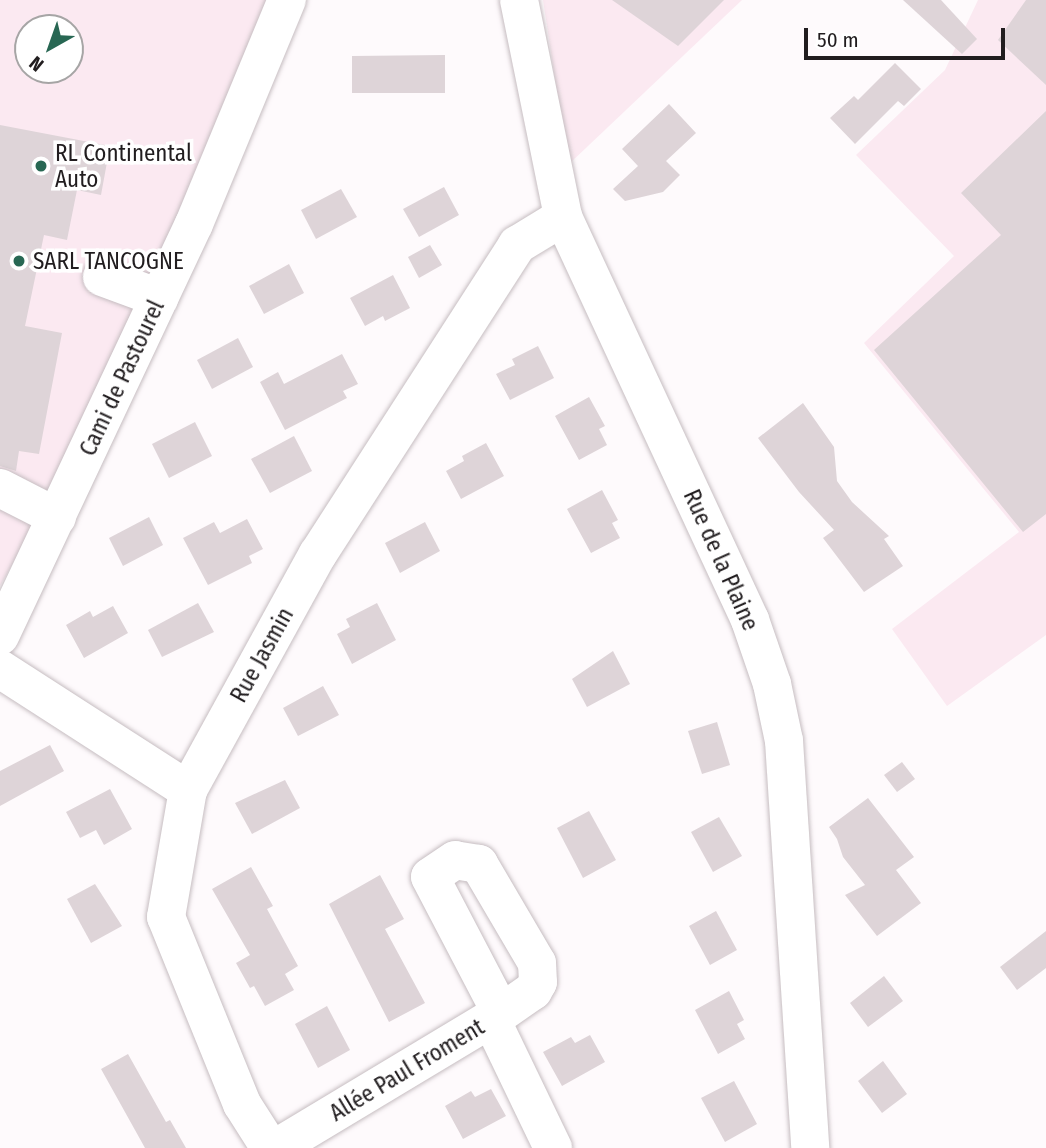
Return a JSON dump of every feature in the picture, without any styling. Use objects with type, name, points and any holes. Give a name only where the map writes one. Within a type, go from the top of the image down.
[{"type":"street","name":"Cami de Pastourel","points":[[0,636],[194,224],[288,0]]},
{"type":"street","name":"Rue de la Plaine","points":[[519,0],[563,217],[738,594],[772,684],[784,741],[810,1148]]},
{"type":"street","name":"Rue Jasmin","points":[[270,1148],[242,1104],[166,917],[188,790],[318,554],[517,245],[563,217]]},
{"type":"street","points":[[102,277],[159,298]]},
{"type":"street","points":[[0,488],[57,517]]},
{"type":"street","points":[[0,669],[188,790]]},
{"type":"street","name":"Allée Paul Froment","points":[[276,1148],[496,1016],[553,1148]]},
{"type":"shaded area","points":[[0,0],[270,0],[125,336],[23,545],[0,586]]},
{"type":"shaded area","points":[[543,0],[742,0],[568,165]]},
{"type":"shaded area","points":[[978,0],[1046,0],[1046,635],[947,706],[892,629],[1019,532],[864,343],[954,256],[856,155],[945,70]]},
{"type":"building","points":[[612,0],[724,0],[678,46]]},
{"type":"building","points":[[903,0],[941,0],[977,39],[962,54]]},
{"type":"building","points":[[1026,0],[1046,0],[1046,85],[998,40]]},
{"type":"building","points":[[445,55],[445,93],[352,93],[352,56]]},
{"type":"building","points":[[895,63],[921,89],[904,106],[898,101],[855,144],[830,118],[854,96],[858,100]]},
{"type":"building","points":[[669,104],[696,133],[666,161],[680,175],[663,192],[625,201],[613,189],[638,166],[622,149]]},
{"type":"building","points":[[1046,111],[1046,514],[1023,532],[874,350],[1001,235],[961,193]]},
{"type":"building","points":[[0,125],[110,146],[101,195],[77,190],[67,240],[44,235],[25,326],[62,333],[39,454],[19,451],[16,471],[0,466]]},
{"type":"building","points":[[444,187],[459,215],[419,237],[403,209]]},
{"type":"building","points":[[341,189],[357,217],[316,239],[301,210]]},
{"type":"building","points":[[430,245],[442,265],[419,278],[408,257]]},
{"type":"building","points":[[289,264],[304,293],[264,314],[249,286]]},
{"type":"building","points":[[393,275],[410,308],[385,321],[383,316],[365,326],[350,298]]},
{"type":"building","points":[[238,338],[253,367],[212,389],[197,360]]},
{"type":"building","points":[[538,346],[554,378],[510,400],[496,374],[515,365],[512,359]]},
{"type":"building","points":[[342,354],[358,384],[343,391],[347,398],[285,430],[260,382],[278,372],[284,384]]},
{"type":"building","points":[[589,397],[605,426],[599,429],[607,445],[579,460],[555,416]]},
{"type":"building","points":[[803,403],[834,447],[837,481],[852,502],[889,536],[884,539],[903,566],[864,592],[823,538],[834,530],[799,492],[758,438]]},
{"type":"building","points":[[195,422],[212,456],[169,478],[152,444]]},
{"type":"building","points":[[294,436],[312,471],[270,493],[251,459]]},
{"type":"building","points":[[486,443],[504,476],[461,499],[446,471],[464,461],[462,456]]},
{"type":"building","points":[[602,490],[618,520],[612,523],[620,538],[591,553],[567,509]]},
{"type":"building","points":[[149,517],[163,545],[123,566],[109,538]]},
{"type":"building","points":[[247,519],[263,549],[249,556],[252,563],[208,585],[183,538],[214,522],[220,533]]},
{"type":"building","points":[[425,522],[440,551],[400,573],[385,543]]},
{"type":"building","points":[[198,603],[214,632],[162,657],[148,630]]},
{"type":"building","points":[[377,603],[396,640],[352,664],[337,634],[350,627],[346,619]]},
{"type":"building","points":[[113,606],[128,633],[84,658],[66,625],[90,611],[93,617]]},
{"type":"building","points":[[613,651],[630,684],[587,707],[572,679]]},
{"type":"building","points":[[323,686],[339,715],[298,736],[283,708]]},
{"type":"building","points":[[717,722],[730,765],[702,774],[688,731]]},
{"type":"building","points":[[50,745],[64,771],[0,806],[0,771]]},
{"type":"building","points":[[902,762],[915,779],[897,792],[884,775]]},
{"type":"building","points":[[285,780],[300,808],[252,834],[235,803]]},
{"type":"building","points":[[110,789],[132,829],[104,845],[96,830],[80,838],[66,812]]},
{"type":"building","points":[[868,798],[914,857],[896,870],[921,903],[877,936],[845,895],[865,885],[843,857],[837,839],[829,827]]},
{"type":"building","points":[[589,811],[616,860],[583,878],[557,828]]},
{"type":"building","points":[[719,817],[742,856],[713,872],[691,832]]},
{"type":"building","points":[[251,867],[273,906],[267,909],[298,966],[285,974],[294,990],[265,1006],[254,986],[250,988],[236,963],[250,955],[212,889]]},
{"type":"building","points":[[380,875],[404,919],[385,929],[425,1003],[389,1022],[329,904]]},
{"type":"building","points":[[95,884],[122,926],[91,943],[67,899]]},
{"type":"building","points":[[716,911],[737,950],[710,965],[689,926]]},
{"type":"building","points":[[1046,931],[1046,968],[1017,990],[1000,967]]},
{"type":"building","points":[[884,976],[903,1001],[868,1027],[850,1003]]},
{"type":"building","points":[[729,991],[744,1020],[737,1024],[745,1039],[718,1054],[695,1010]]},
{"type":"building","points":[[327,1006],[350,1050],[318,1068],[295,1024]]},
{"type":"building","points":[[590,1035],[605,1062],[562,1086],[543,1052],[571,1037],[575,1043]]},
{"type":"building","points":[[128,1054],[166,1122],[170,1120],[186,1148],[145,1148],[101,1069]]},
{"type":"building","points":[[883,1061],[907,1094],[882,1113],[858,1081]]},
{"type":"building","points":[[734,1081],[757,1124],[725,1142],[701,1098]]},
{"type":"building","points":[[491,1089],[506,1116],[463,1139],[445,1106],[471,1091],[475,1097]]},
{"type":"place","name":"RL Continental Auto","points":[[41,166]]},
{"type":"place","name":"SARL TANCOGNE","points":[[19,261]]}]
